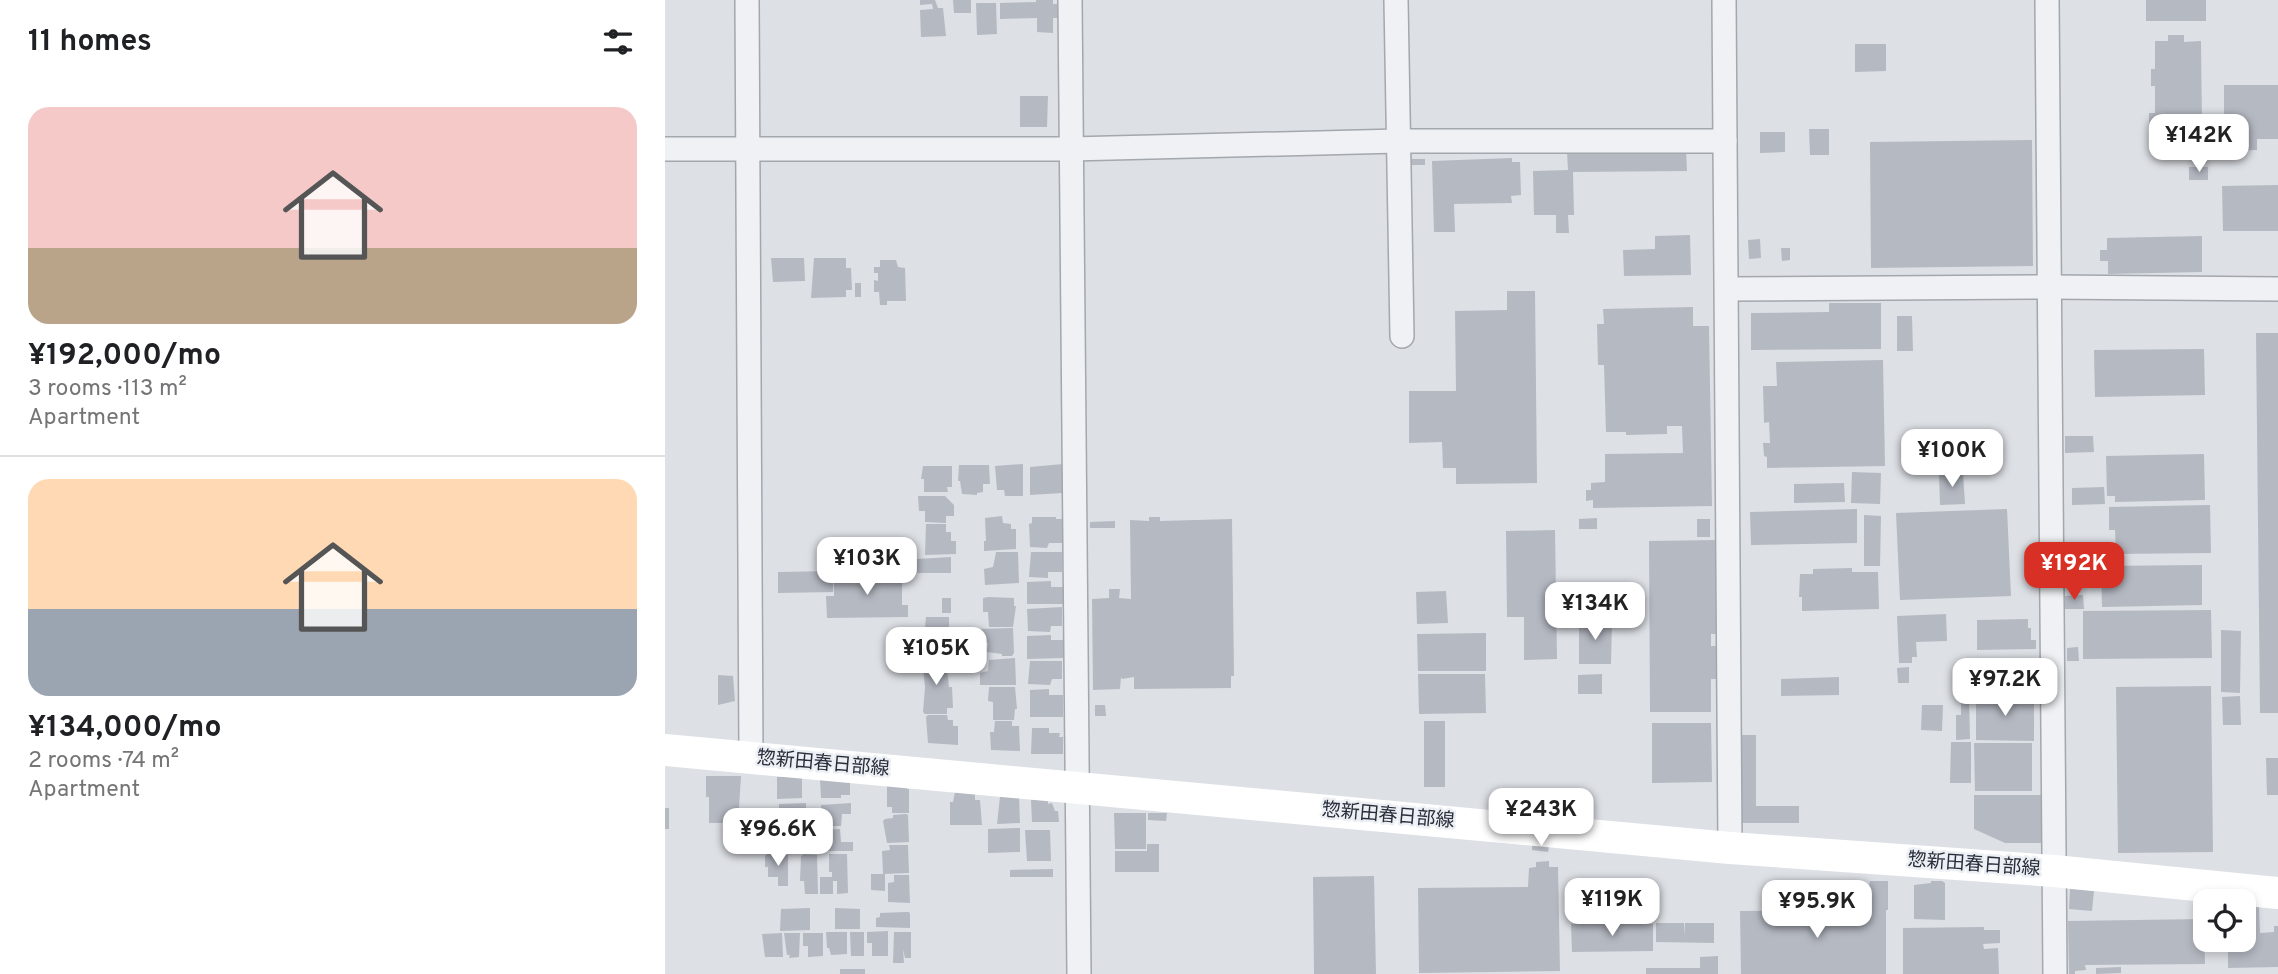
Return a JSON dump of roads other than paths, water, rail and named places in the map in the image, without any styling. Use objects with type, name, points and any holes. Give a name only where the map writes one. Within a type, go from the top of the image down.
[{"type":"main road","name":"惣新田春日部線","points":[[665,750],[1730,848],[2054,871],[2278,893]]},
{"type":"street","points":[[747,0],[751,757]]},
{"type":"street","points":[[1070,0],[1079,974]]},
{"type":"street","points":[[1396,0],[1402,336]]},
{"type":"street","points":[[1724,0],[1730,848]]},
{"type":"street","points":[[2047,0],[2055,974]]},
{"type":"street","points":[[665,149],[1072,149],[1398,141],[1725,141]]},
{"type":"street","points":[[1727,289],[2278,289]]}]
